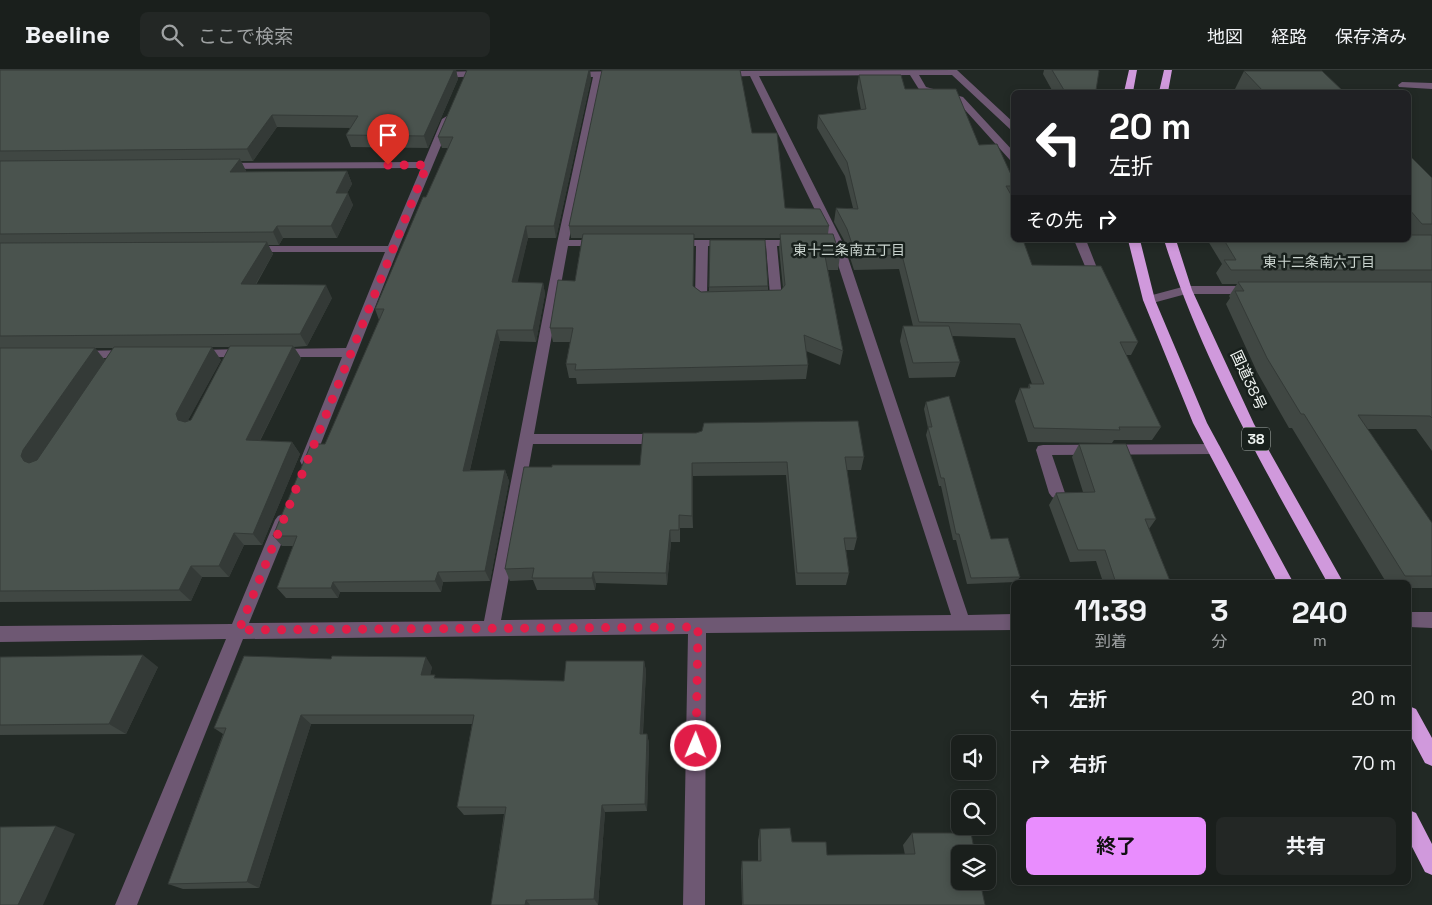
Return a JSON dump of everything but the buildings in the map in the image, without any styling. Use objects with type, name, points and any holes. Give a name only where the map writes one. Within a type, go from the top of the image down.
[{"type":"highway","points":[[1129,90],[1133,70]]},
{"type":"highway","points":[[1163,90],[1168,70]]},
{"type":"highway","points":[[1134,242],[1149,300],[1200,423],[1283,580]]},
{"type":"highway","name":"国道38号","points":[[1171,242],[1186,290],[1248,424],[1333,580]]},
{"type":"highway","points":[[1411,719],[1432,756]]},
{"type":"highway","points":[[1411,824],[1432,865]]},
{"type":"street","points":[[714,74],[953,71],[1011,125]]},
{"type":"street","points":[[302,472],[392,249],[468,72]]},
{"type":"street","points":[[428,75],[468,72],[495,74]]},
{"type":"street","points":[[912,72],[923,89],[960,100],[1011,155]]},
{"type":"street","points":[[561,74],[627,74]]},
{"type":"street","points":[[491,628],[563,244],[598,74]]},
{"type":"street","points":[[753,74],[832,243],[962,622]]},
{"type":"street","points":[[1402,86],[1432,86]]},
{"type":"street","points":[[209,166],[427,165]]},
{"type":"street","points":[[1081,242],[1091,268]]},
{"type":"street","points":[[757,300],[776,299],[771,243]]},
{"type":"street","points":[[662,244],[808,243]]},
{"type":"street","points":[[563,244],[613,244]]},
{"type":"street","points":[[702,244],[701,300],[729,300]]},
{"type":"street","points":[[235,250],[392,249]]},
{"type":"street","points":[[1149,300],[1186,290],[1265,290]]},
{"type":"street","points":[[185,354],[350,352]]},
{"type":"street","points":[[224,370],[233,353]]},
{"type":"street","points":[[108,370],[119,354]]},
{"type":"street","points":[[69,355],[138,354]]},
{"type":"street","points":[[527,439],[676,439]]},
{"type":"street","points":[[1058,492],[1044,450],[1214,449]]},
{"type":"street","points":[[126,905],[287,510]]},
{"type":"street","points":[[1411,620],[1432,620]]},
{"type":"street","points":[[0,634],[1011,622]]},
{"type":"street","points":[[694,905],[698,627]]},
{"type":"district","name":"東十二条南五丁目","points":[[849,250]]},
{"type":"district","name":"東十二条南六丁目","points":[[1319,262]]},
{"type":"route","points":[[388,165],[427,165],[239,630],[698,627],[696,746]]}]
